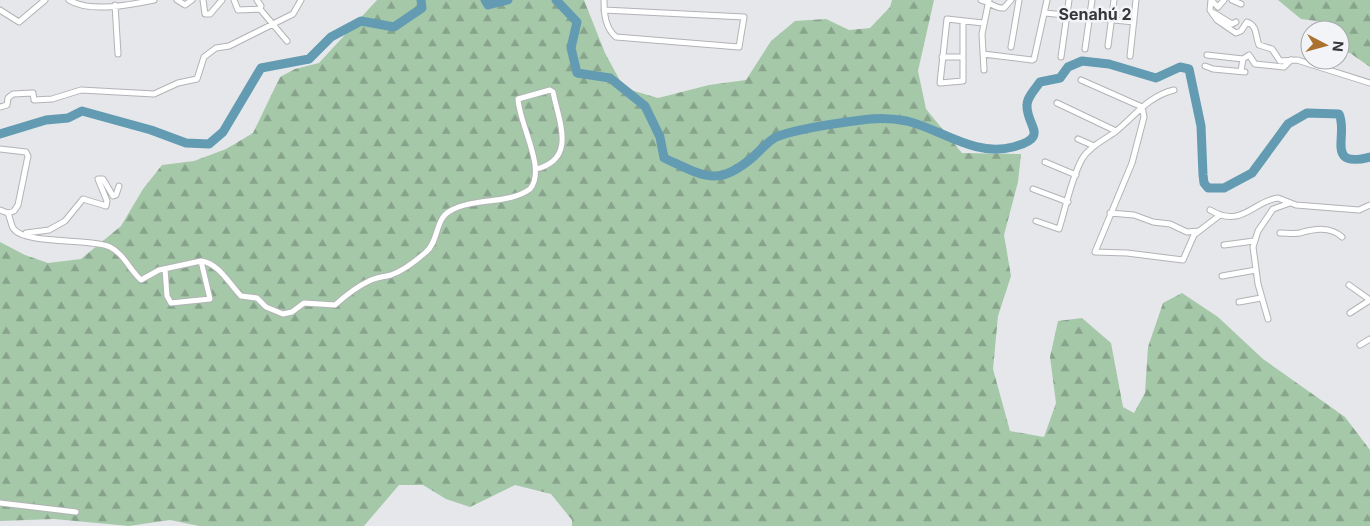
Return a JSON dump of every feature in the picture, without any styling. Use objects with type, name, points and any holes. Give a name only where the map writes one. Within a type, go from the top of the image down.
[{"type":"street","points":[[0,10],[19,22],[46,0]]},
{"type":"street","points":[[69,0],[87,7],[127,5],[154,0]]},
{"type":"street","points":[[87,7],[92,0]]},
{"type":"street","points":[[176,0],[185,5],[192,0]]},
{"type":"street","points":[[202,0],[205,14],[210,14],[222,0]]},
{"type":"street","points":[[234,0],[238,10],[260,9]]},
{"type":"street","points":[[257,0],[261,6],[260,9],[287,41]]},
{"type":"street","points":[[0,107],[7,105],[8,98],[13,94],[32,94],[34,100],[43,100],[81,90],[158,93],[178,83],[197,78],[204,57],[216,48],[229,46],[293,14],[301,0]]},
{"type":"street","points":[[604,0],[604,10],[609,31],[616,37],[740,47],[744,17],[604,10]]},
{"type":"street","points":[[981,0],[989,1],[1000,8],[1004,8],[1011,0]]},
{"type":"street","points":[[1010,47],[1019,0]]},
{"type":"street","points":[[983,54],[1034,59],[1047,0]]},
{"type":"street","points":[[1061,57],[1069,0]]},
{"type":"street","points":[[1085,49],[1092,0]]},
{"type":"street","points":[[1108,46],[1114,0]]},
{"type":"street","points":[[1130,56],[1136,0]]},
{"type":"street","points":[[1224,0],[1218,7],[1211,0],[1210,10],[1217,20],[1236,33],[1241,31],[1247,22],[1251,23],[1261,47],[1272,49],[1280,60],[1292,60],[1370,83]]},
{"type":"street","points":[[1232,0],[1241,4]]},
{"type":"street","points":[[984,70],[983,23],[989,1]]},
{"type":"street","points":[[115,5],[118,54]]},
{"type":"street","points":[[1210,10],[1232,24],[1236,22]]},
{"type":"street","points":[[1045,13],[1134,22]]},
{"type":"street","points":[[963,21],[963,81],[940,83],[947,19],[983,23]]},
{"type":"street","points":[[1208,55],[1243,60],[1249,55],[1255,64],[1280,68],[1292,60]]},
{"type":"street","points":[[942,57],[963,56]]},
{"type":"street","points":[[1205,66],[1213,69],[1243,71],[1243,60]]},
{"type":"street","points":[[1081,80],[1142,107]]},
{"type":"street","points":[[8,213],[13,228],[38,238],[109,246],[124,258],[133,273],[141,280],[165,269],[201,261],[209,263],[225,276],[240,295],[257,298],[266,307],[283,314],[292,312],[304,303],[333,306],[365,282],[378,277],[392,275],[424,254],[432,245],[441,220],[447,212],[467,204],[525,193],[534,185],[536,169],[518,99],[550,90],[553,92],[563,145],[558,158],[550,164],[536,169]]},
{"type":"street","points":[[1036,221],[1059,229],[1083,157],[1142,107],[1165,92],[1174,90]]},
{"type":"street","points":[[1057,103],[1116,131]]},
{"type":"street","points":[[1142,107],[1144,117],[1132,163],[1095,252],[1127,252],[1183,260],[1194,235],[1220,216],[1246,213],[1274,198],[1282,198],[1296,206],[1359,210],[1370,205]]},
{"type":"street","points":[[1078,140],[1094,146]]},
{"type":"street","points":[[0,149],[20,150],[26,152],[28,156],[18,205],[14,211],[8,213],[0,210]]},
{"type":"street","points":[[1045,162],[1076,175]]},
{"type":"street","points":[[23,233],[49,230],[57,226],[68,218],[83,199],[106,206],[107,201],[98,179],[103,179],[113,196],[119,186]]},
{"type":"street","points":[[1033,189],[1068,202]]},
{"type":"street","points":[[1268,319],[1261,298],[1256,270],[1254,241],[1273,209],[1290,203]]},
{"type":"street","points":[[1210,210],[1220,216]]},
{"type":"street","points":[[1110,213],[1170,224],[1187,232],[1203,230]]},
{"type":"street","points":[[1280,232],[1301,232],[1311,229],[1336,232],[1342,237]]},
{"type":"street","points":[[1224,245],[1254,241]]},
{"type":"street","points":[[165,269],[167,296],[171,303],[210,299],[201,261]]},
{"type":"street","points":[[1222,276],[1256,270]]},
{"type":"street","points":[[1349,285],[1370,300],[1350,313]]},
{"type":"street","points":[[1239,302],[1261,298]]},
{"type":"street","points":[[1360,345],[1370,339]]},
{"type":"street","points":[[0,503],[76,512]]},
{"type":"green space","points":[[377,0],[584,0],[605,53],[624,88],[658,98],[709,85],[746,80],[771,41],[795,21],[826,19],[849,30],[870,28],[890,7],[892,0],[934,0],[918,71],[926,109],[962,153],[1021,154],[1018,182],[1004,235],[1011,276],[998,316],[993,369],[1010,431],[1044,437],[1056,403],[1050,357],[1058,321],[1082,318],[1111,343],[1123,407],[1134,413],[1145,393],[1148,347],[1163,303],[1182,293],[1218,317],[1263,359],[1345,417],[1370,450],[1370,526],[572,526],[572,520],[551,494],[515,485],[470,507],[446,499],[423,485],[399,485],[364,526],[199,526],[170,520],[129,526],[54,519],[0,521],[0,242],[25,255],[48,263],[81,259],[121,226],[143,189],[162,165],[194,161],[226,149],[253,133],[280,77],[295,69],[319,63]]},
{"type":"green space","points":[[1278,0],[1370,0],[1370,67],[1350,53],[1350,20],[1301,19]]},
{"type":"waterway","points":[[0,134],[46,120],[68,118],[82,111],[151,130],[186,143],[209,144],[223,132],[261,68],[309,59],[331,37],[361,21],[394,27],[422,8],[421,0]]},
{"type":"waterway","points":[[485,0],[488,5],[508,0]]},
{"type":"waterway","points":[[556,0],[577,22],[571,48],[577,73],[610,78],[645,106],[660,137],[664,158],[700,174],[710,176],[730,173],[753,157],[776,137],[809,128],[870,119],[907,121],[972,146],[999,149],[1013,147],[1024,143],[1034,135],[1027,102],[1040,82],[1060,78],[1068,67],[1082,61],[1109,64],[1156,78],[1180,67],[1189,69],[1201,126],[1204,183],[1208,188],[1224,188],[1252,173],[1288,124],[1307,113],[1339,114],[1343,154],[1347,158],[1370,157]]},
{"type":"district","name":"Senahú 2","points":[[1095,14]]}]
